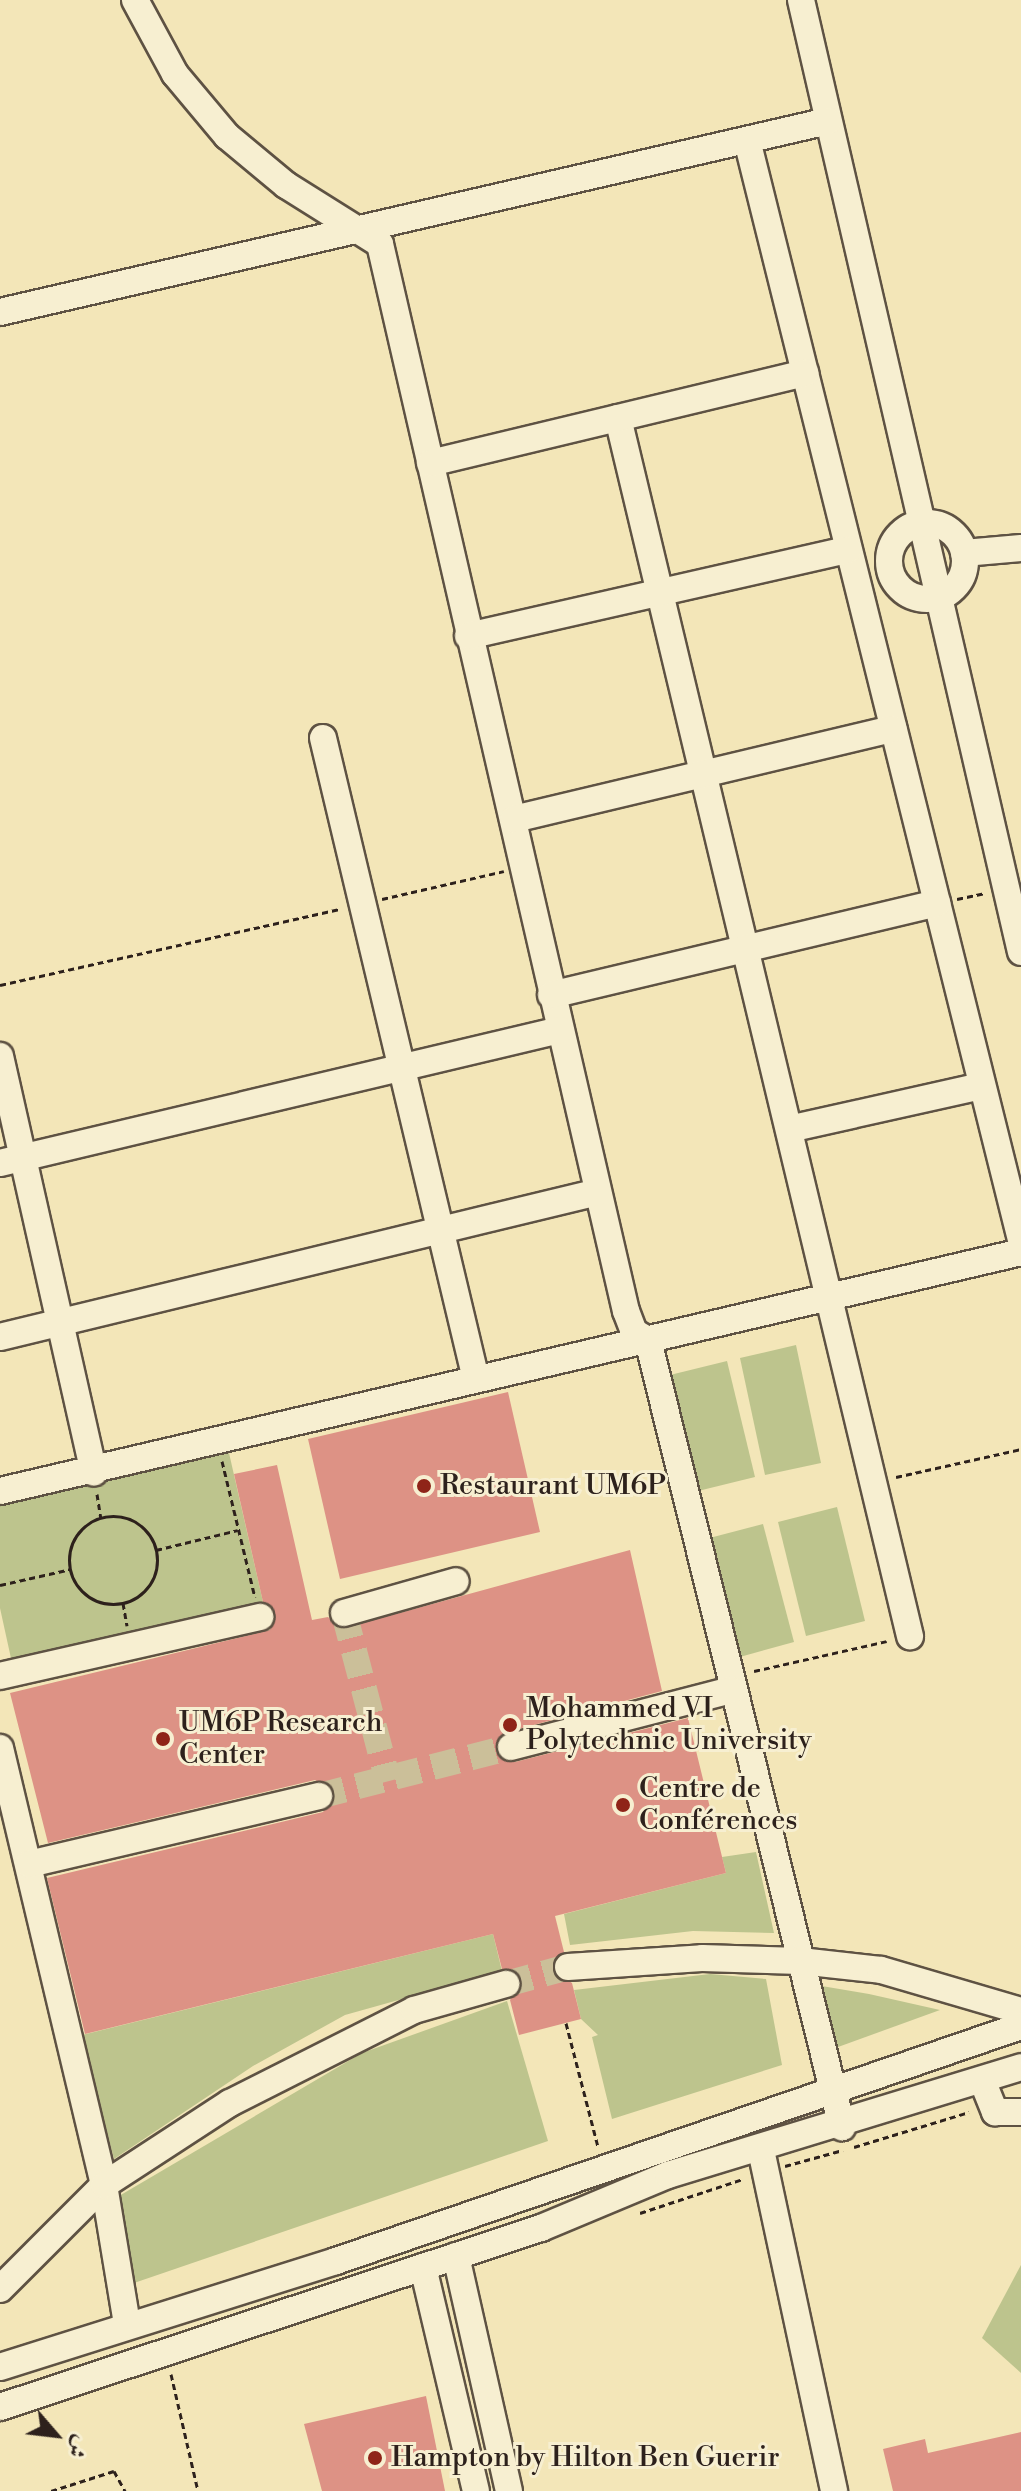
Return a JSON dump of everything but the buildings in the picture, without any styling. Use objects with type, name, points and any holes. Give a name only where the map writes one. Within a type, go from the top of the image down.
[{"type":"street","points":[[135,0],[175,74],[227,136],[380,244],[598,1192],[631,1324],[648,1340],[730,1684],[842,2127]]},
{"type":"street","points":[[801,0],[935,598],[1021,952]]},
{"type":"street","points":[[0,312],[828,121]]},
{"type":"street","points":[[747,140],[1021,1240]]},
{"type":"street","points":[[430,463],[805,373]]},
{"type":"street","points":[[618,418],[910,1636]]},
{"type":"street","points":[[919,524],[943,526],[964,553],[959,581],[935,598],[902,590],[890,569],[898,536],[919,524]]},
{"type":"street","points":[[964,553],[1021,548]]},
{"type":"street","points":[[468,636],[848,550]]},
{"type":"street","points":[[514,819],[893,729]]},
{"type":"street","points":[[323,738],[476,1379]]},
{"type":"street","points":[[551,995],[937,903]]},
{"type":"street","points":[[11,1160],[560,1030]]},
{"type":"street","points":[[0,1056],[11,1160],[60,1323],[94,1473]]},
{"type":"street","points":[[789,1129],[981,1086]]},
{"type":"street","points":[[0,1337],[598,1192]]},
{"type":"street","points":[[0,1491],[94,1473],[216,1438],[1021,1252]]},
{"type":"street","points":[[344,1613],[456,1581]]},
{"type":"street","points":[[0,1676],[260,1617]]},
{"type":"street","points":[[511,1747],[730,1684]]},
{"type":"street","points":[[0,1748],[104,2185],[127,2324]]},
{"type":"street","points":[[29,1864],[319,1796]]},
{"type":"street","points":[[568,1967],[702,1958],[800,1961],[881,1970],[1021,2011]]},
{"type":"street","points":[[0,2289],[104,2185],[230,2103],[343,2043],[414,2010],[506,1984]]},
{"type":"street","points":[[0,2367],[127,2324],[336,2261],[603,2166],[1021,2026]]},
{"type":"street","points":[[0,2407],[456,2256],[668,2175],[842,2127],[1021,2067]]},
{"type":"street","points":[[982,2080],[995,2112],[1021,2112]]},
{"type":"street","points":[[761,2150],[834,2491]]},
{"type":"street","points":[[456,2256],[509,2491]]},
{"type":"street","points":[[423,2267],[476,2491]]},
{"type":"path","points":[[0,985],[524,867]]},
{"type":"path","points":[[937,903],[1004,889]]},
{"type":"path","points":[[216,1438],[260,1617]]},
{"type":"path","points":[[871,1480],[1021,1449]]},
{"type":"path","points":[[101,1518],[129,1519],[156,1550],[145,1591],[120,1604],[91,1599],[71,1569],[74,1540],[101,1518]]},
{"type":"path","points":[[156,1550],[238,1530]]},
{"type":"path","points":[[0,1585],[71,1569]]},
{"type":"path","points":[[730,1684],[910,1636]]},
{"type":"path","points":[[566,2023],[603,2166]]},
{"type":"path","points":[[171,2374],[198,2491]]},
{"type":"path","points":[[51,2491],[114,2471],[125,2491]]},
{"type":"green space","points":[[796,1345],[821,1463],[765,1475],[740,1358]]},
{"type":"green space","points":[[727,1361],[755,1477],[698,1491],[670,1375]]},
{"type":"green space","points":[[229,1453],[263,1602],[12,1663],[0,1608],[0,1504]]},
{"type":"green space","points":[[837,1507],[865,1621],[806,1636],[778,1522]]},
{"type":"green space","points":[[763,1524],[794,1642],[729,1660],[698,1541]]},
{"type":"green space","points":[[756,1852],[774,1933],[693,1931],[570,1945],[564,1914],[726,1873],[722,1857]]},
{"type":"green space","points":[[493,1934],[502,1971],[345,2015],[253,2066],[114,2159],[82,2035]]},
{"type":"green space","points":[[710,1974],[766,1979],[782,2065],[612,2119],[592,2037],[598,2035],[581,2019],[574,1990]]},
{"type":"green space","points":[[798,1982],[869,1994],[940,2010],[816,2055]]},
{"type":"green space","points":[[507,2001],[548,2141],[134,2283],[119,2196],[362,2053]]},
{"type":"green space","points":[[1021,2265],[1021,2373],[982,2338]]},
{"type":"tunnel","points":[[344,1613],[388,1781]]},
{"type":"tunnel","points":[[319,1796],[511,1747]]},
{"type":"tunnel","points":[[506,1984],[568,1967]]},
{"type":"place","name":"Restaurant UM6P","points":[[424,1486]]},
{"type":"place","name":"Mohammed VI Polytechnic University","points":[[510,1725]]},
{"type":"place","name":"UM6P Research Center","points":[[163,1739]]},
{"type":"place","name":"Centre de Conférences","points":[[623,1805]]},
{"type":"place","name":"Hampton by Hilton Ben Guerir","points":[[375,2458]]}]
